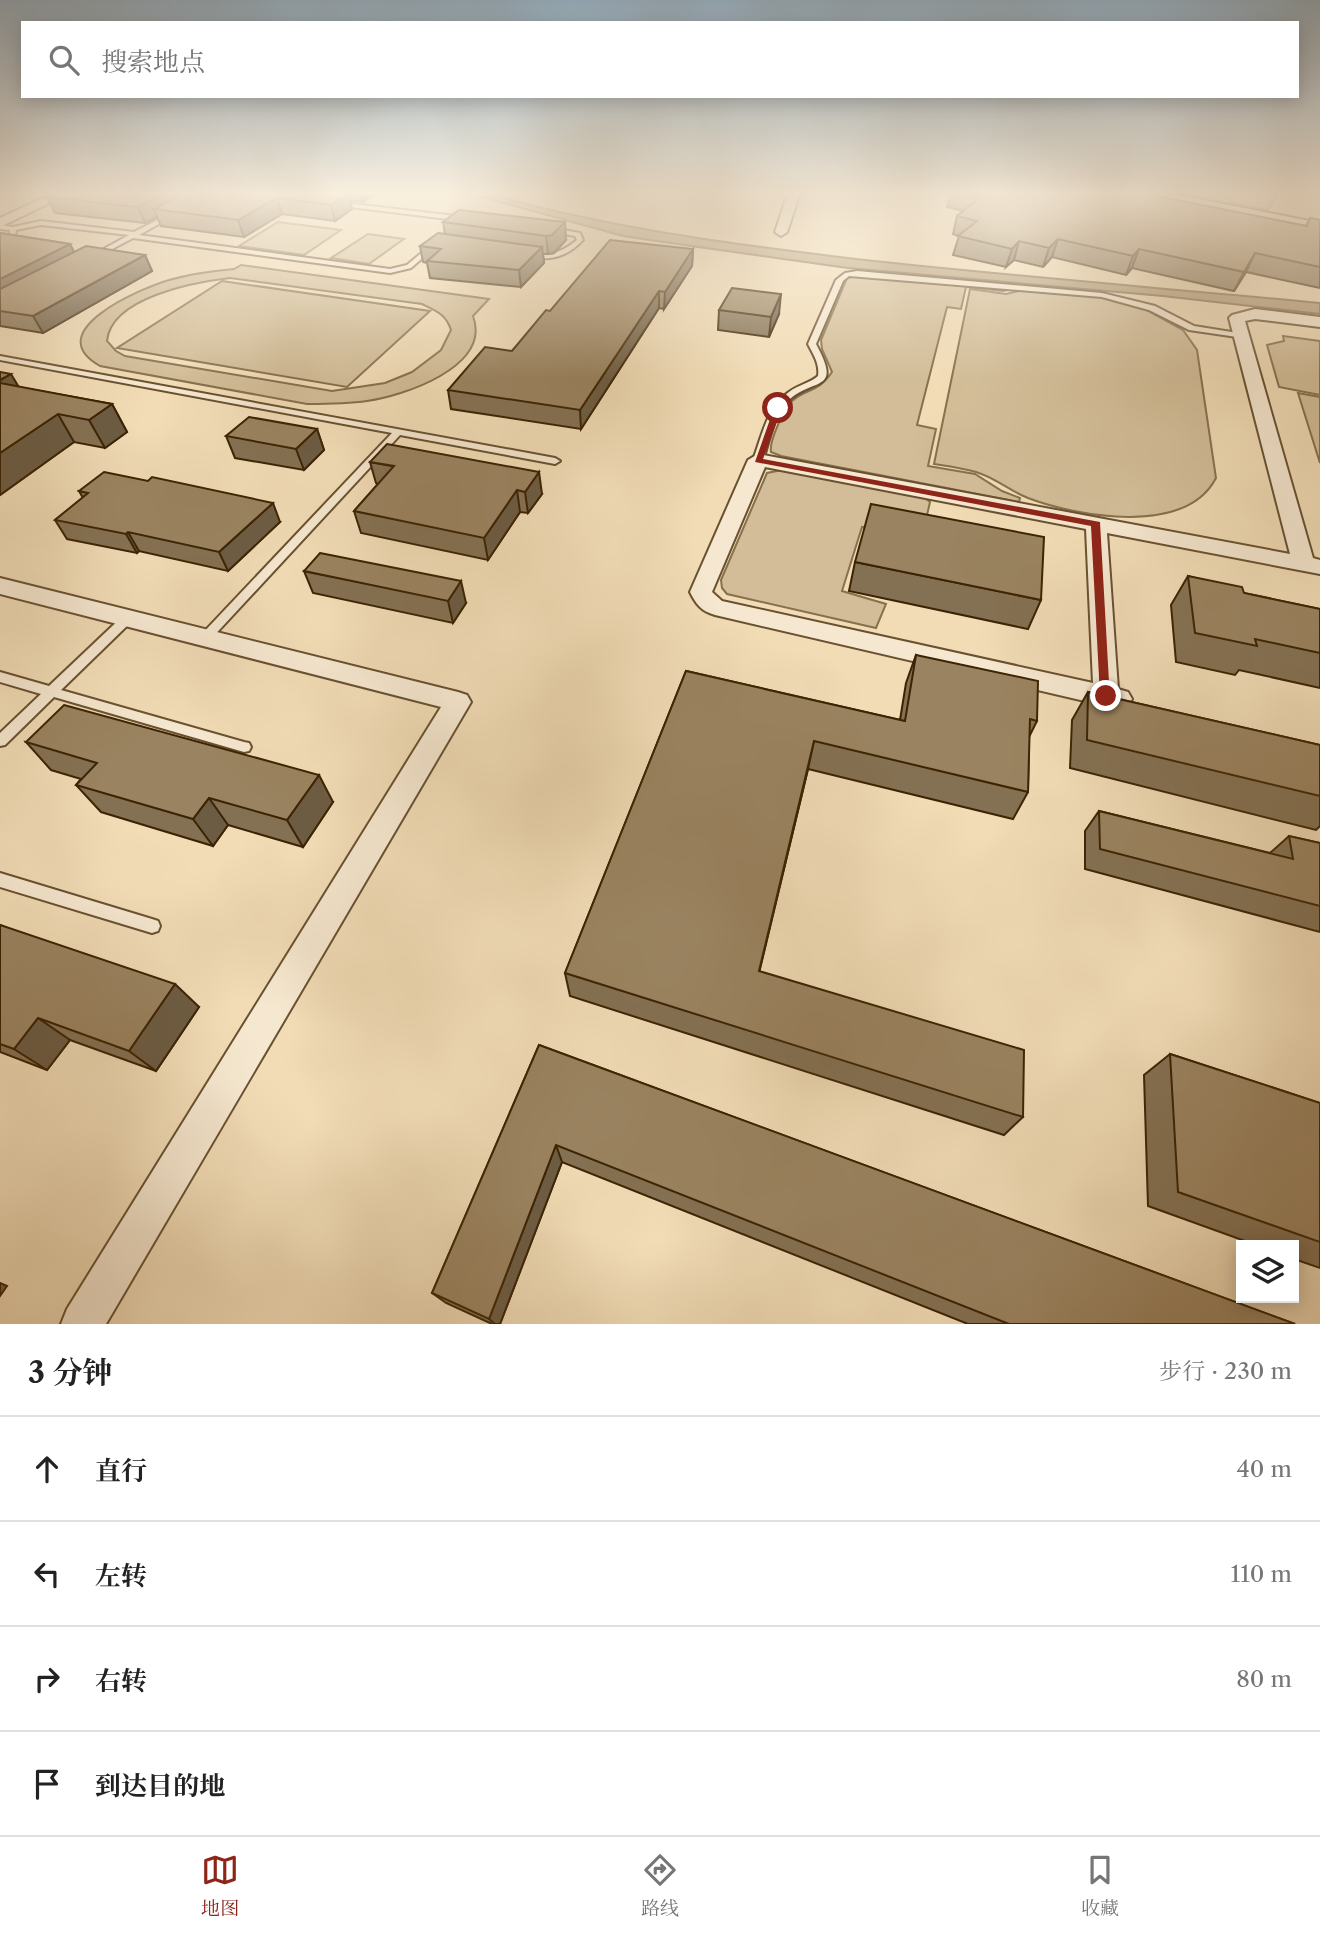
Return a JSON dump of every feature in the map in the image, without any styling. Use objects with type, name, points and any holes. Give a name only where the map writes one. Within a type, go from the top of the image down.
[{"type":"street","points":[[1146,706],[715,607],[705,600],[701,592],[758,460],[1311,565],[1237,318],[1242,315],[1320,322]]},
{"type":"street","points":[[1096,524],[1106,696]]},
{"type":"street","points":[[0,586],[458,702],[82,1324]]},
{"type":"lane","points":[[86,256],[93,255]]},
{"type":"lane","points":[[275,255],[390,271],[409,267],[425,255]]},
{"type":"lane","points":[[521,255],[557,258],[563,255]]},
{"type":"lane","points":[[758,460],[778,408],[794,392],[821,380],[824,363],[812,344],[840,280],[847,274],[1102,295],[1152,308],[1192,328],[1244,336]]},
{"type":"lane","points":[[0,358],[555,461]]},
{"type":"lane","points":[[205,638],[398,431]]},
{"type":"lane","points":[[0,741],[128,618]]},
{"type":"lane","points":[[0,677],[244,747]]},
{"type":"lane","points":[[0,880],[152,926]]},
{"type":"shaded area","points":[[336,255],[382,255],[369,264],[331,258]]},
{"type":"shaded area","points":[[754,255],[825,255],[1320,303],[1320,314],[1163,296],[848,268]]},
{"type":"shaded area","points":[[241,265],[489,299],[473,316],[475,334],[470,350],[457,364],[441,376],[421,385],[367,401],[307,404],[100,366],[84,353],[81,339],[87,326],[118,302],[169,280],[234,269]],"holes":[[[230,278],[422,304],[440,314],[449,325],[451,330],[441,350],[412,372],[385,383],[332,391],[125,356],[107,341],[112,326],[123,313],[139,303],[177,288]]]},
{"type":"shaded area","points":[[857,276],[1016,288],[1003,291],[966,287],[961,309],[947,307],[917,425],[936,429],[928,466],[975,474],[1002,491],[1020,498],[1019,502],[771,452],[781,418],[792,401],[822,384],[832,372],[821,340],[847,278]]},
{"type":"shaded area","points":[[222,281],[430,311],[347,387],[117,348]]},
{"type":"shaded area","points":[[970,289],[1006,294],[1023,290],[1100,296],[1145,309],[1183,330],[1197,350],[1216,478],[1201,496],[1181,508],[1157,515],[1130,517],[1074,511],[1049,505],[1021,495],[983,474],[934,464]]},
{"type":"shaded area","points":[[1283,336],[1320,341],[1320,395],[1279,387],[1267,345],[1284,341]]},
{"type":"shaded area","points":[[1298,393],[1320,397],[1320,463]]},
{"type":"shaded area","points":[[787,469],[923,496],[930,502],[922,537],[862,527],[842,591],[886,604],[876,628],[727,594],[722,588],[721,580],[767,473]]},
{"type":"building","points":[[0,255],[48,255],[0,279]]},
{"type":"building","points":[[68,255],[145,255],[33,316],[0,311],[0,289]]},
{"type":"building","points":[[434,255],[534,255],[519,270],[427,261]]},
{"type":"building","points":[[598,255],[689,255],[665,292],[659,291],[580,410],[448,390],[485,347],[512,351],[546,310],[550,311]]},
{"type":"building","points":[[1165,255],[1254,255],[1244,272]]},
{"type":"building","points":[[1263,255],[1320,255],[1320,267]]},
{"type":"building","points":[[732,288],[781,294],[771,317],[719,310]]},
{"type":"building","points":[[0,372],[11,374],[0,380]]},
{"type":"building","points":[[0,383],[112,404],[89,420],[58,414],[0,453]]},
{"type":"building","points":[[249,417],[317,429],[296,449],[226,436]]},
{"type":"building","points":[[387,444],[539,472],[525,492],[517,490],[484,538],[354,511],[394,466],[370,462]]},
{"type":"building","points":[[104,472],[148,481],[152,477],[273,503],[219,552],[128,532],[126,534],[55,520],[88,493],[79,491]]},
{"type":"building","points":[[871,504],[1044,537],[1041,600],[855,562]]},
{"type":"building","points":[[320,553],[461,581],[448,601],[304,571]]},
{"type":"building","points":[[1188,576],[1242,587],[1244,593],[1320,609],[1320,653],[1255,639],[1257,646],[1195,633]]},
{"type":"building","points":[[916,655],[1038,681],[1037,721],[1030,719],[1028,792],[814,741],[759,971],[1024,1050],[1023,1117],[565,973],[686,671],[905,721]]},
{"type":"building","points":[[1088,692],[1320,745],[1320,796],[1087,740]]},
{"type":"building","points":[[64,705],[319,775],[287,820],[209,798],[193,819],[76,785],[97,763],[26,742]]},
{"type":"building","points":[[1099,811],[1293,859],[1289,836],[1320,843],[1320,906],[1100,849]]},
{"type":"building","points":[[0,925],[175,984],[129,1051],[38,1018],[14,1049],[0,1044]]},
{"type":"building","points":[[539,1045],[1295,1324],[1009,1324],[556,1145],[489,1319],[432,1293]]},
{"type":"building","points":[[1170,1054],[1320,1103],[1320,1242],[1178,1192]]},
{"type":"route","points":[[778,408],[758,460],[1096,524],[1106,696]]}]
